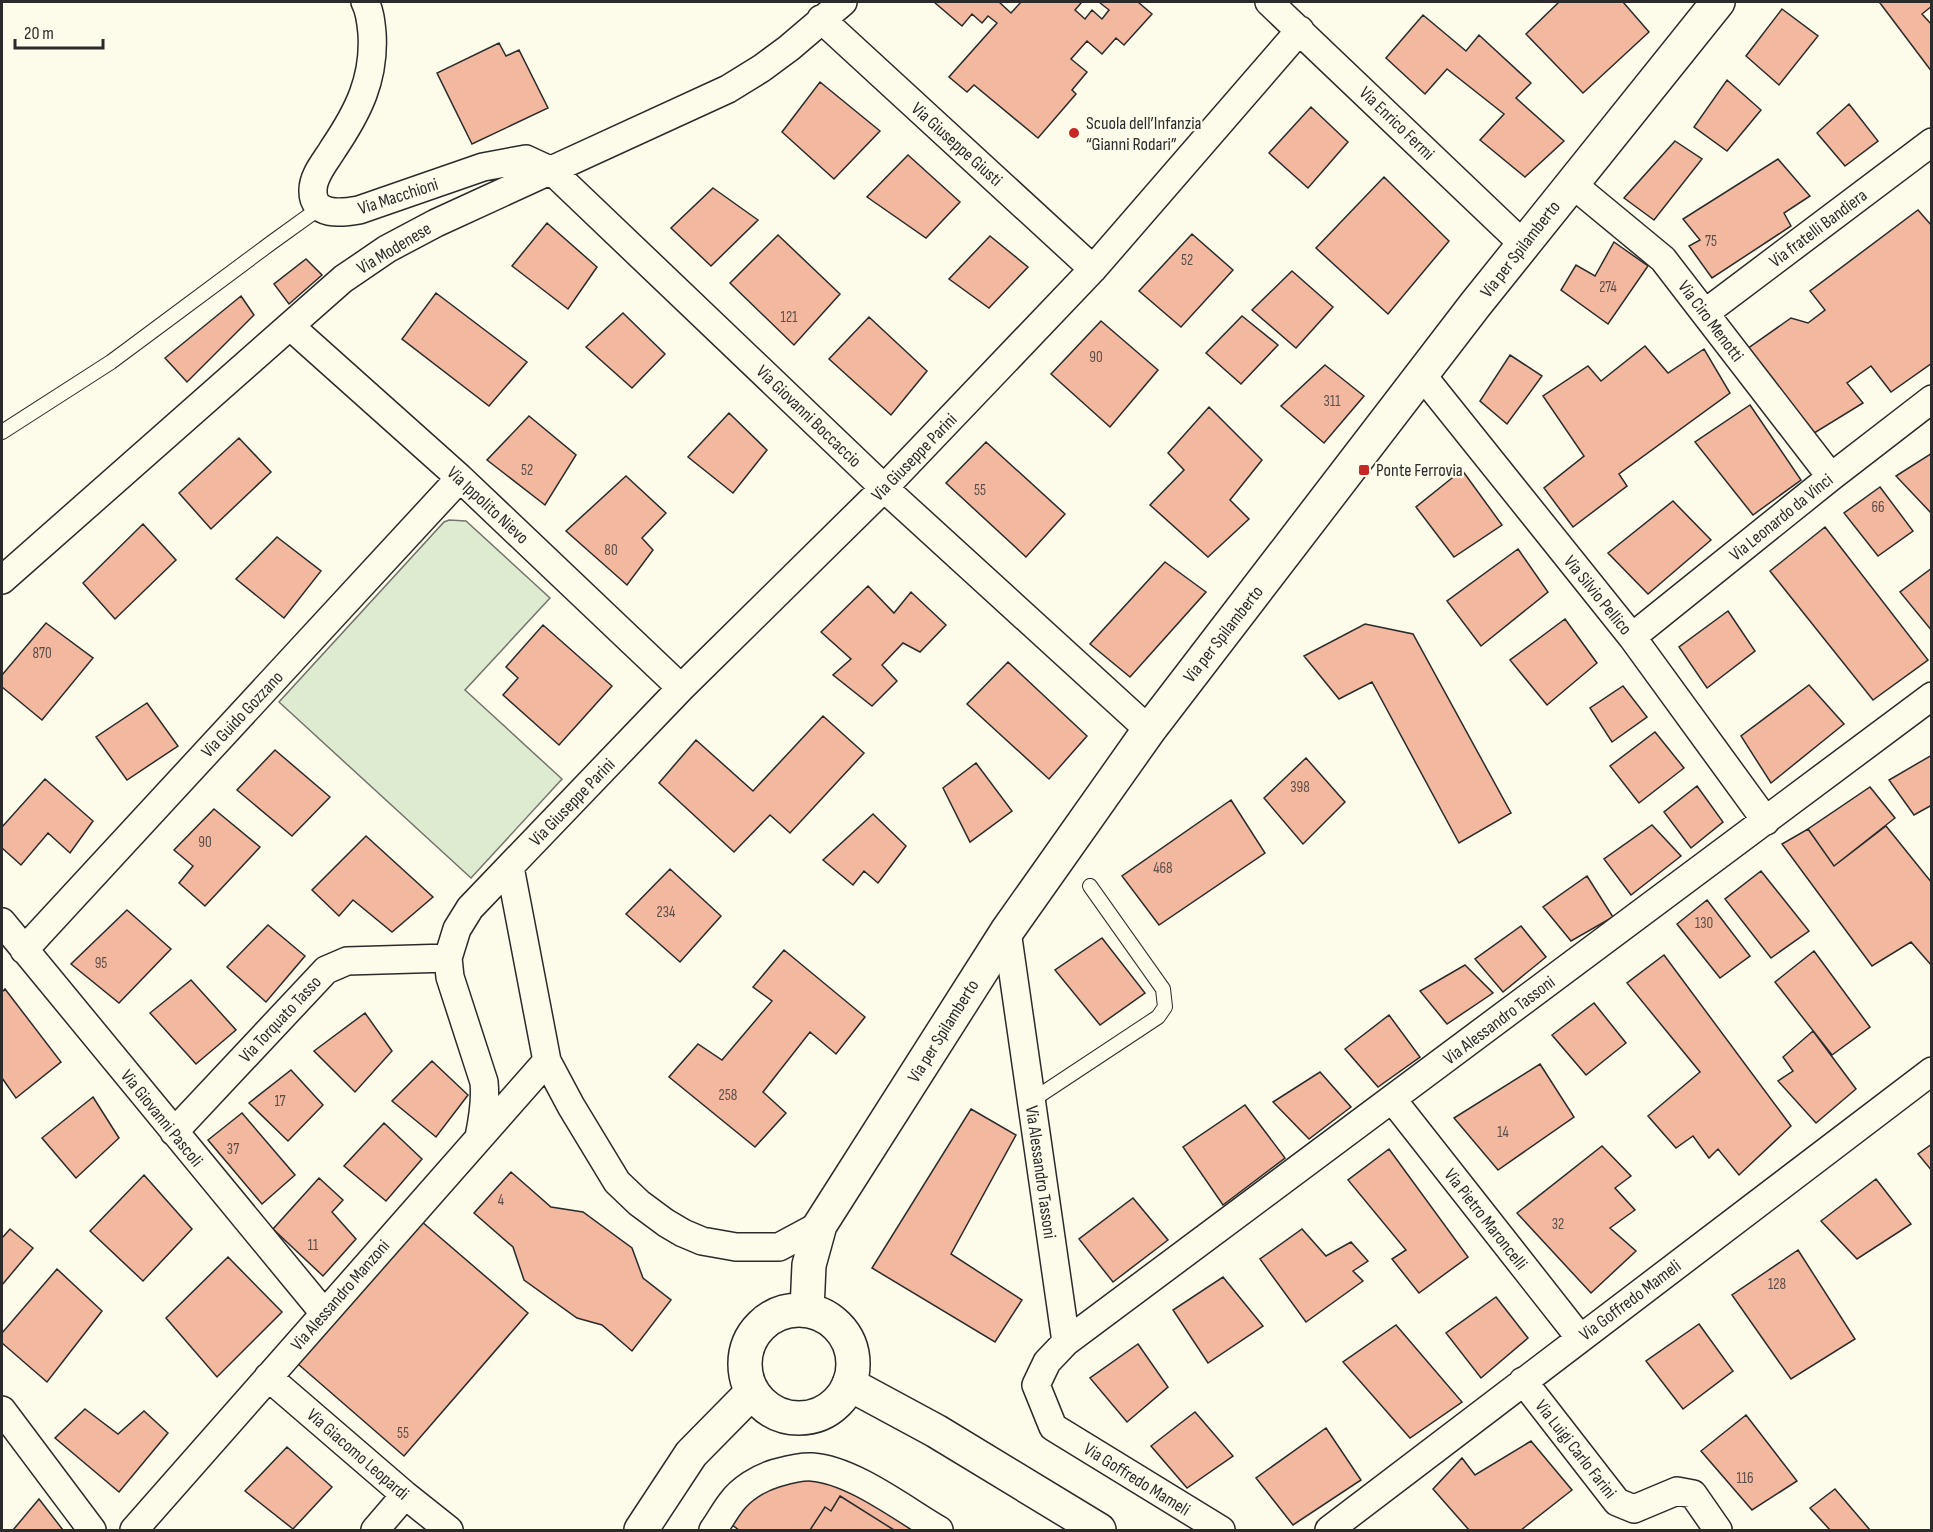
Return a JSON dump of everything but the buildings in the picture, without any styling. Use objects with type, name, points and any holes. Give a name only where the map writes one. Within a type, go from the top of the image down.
[{"type":"main road","name":"Via per Spilamberto","points":[[807,1310],[809,1265],[820,1225],[1008,931],[1149,730],[1475,305],[1718,2]]},
{"type":"main road","points":[[807,1310],[823,1315],[836,1324],[846,1337],[852,1352],[853,1368],[849,1384],[838,1401],[822,1412],[803,1418],[783,1416],[766,1406],[753,1392],[746,1375],[745,1358],[750,1341],[759,1327],[773,1316],[790,1311],[807,1310]]},
{"type":"main road","points":[[849,1384],[936,1431],[1099,1530]]},
{"type":"main road","points":[[641,1530],[691,1454],[753,1392]]},
{"type":"street","points":[[321,207],[312,192],[315,178],[355,113],[370,74],[373,50],[365,2]]},
{"type":"street","name":"Via Modenese","points":[[2,580],[343,279],[387,249],[436,223],[728,89],[789,48],[843,2]]},
{"type":"street","name":"Via Enrico Fermi","points":[[1269,2],[1524,245]]},
{"type":"street","name":"Via Giuseppe Giusti","points":[[821,20],[1093,269]]},
{"type":"street","name":"Via Giuseppe Parini","points":[[479,1137],[485,1102],[484,1082],[450,977],[448,958],[457,929],[470,908],[681,688],[884,488],[1093,269],[1300,30]]},
{"type":"street","name":"Via fratelli Bandiera","points":[[1705,313],[1932,142]]},
{"type":"street","name":"Via Macchioni","points":[[321,207],[339,214],[359,210],[483,167],[526,159],[552,171]]},
{"type":"street","name":"Via Giovanni Boccaccio","points":[[552,171],[884,488],[1149,730]]},
{"type":"street","name":"Via Ciro Menotti","points":[[1571,183],[1663,259],[1830,477]]},
{"type":"street","name":"Via Ippolito Nievo","points":[[290,327],[460,478],[681,688]]},
{"type":"street","name":"Via Silvio Pellico","points":[[1422,375],[1632,637],[1766,821]]},
{"type":"street","name":"Via Leonardo da Vinci","points":[[1632,637],[1830,477],[1932,399]]},
{"type":"street","name":"Via Guido Gozzano","points":[[24,950],[460,478]]},
{"type":"street","name":"Via Alessandro Tassoni","points":[[1053,1426],[1036,1385],[1047,1362],[1066,1342],[1932,696]]},
{"type":"street","points":[[510,867],[547,1060],[571,1106],[617,1182],[639,1203],[666,1223],[702,1241],[736,1247],[779,1247],[820,1225]]},
{"type":"street","name":"Via Giovanni Pascoli","points":[[2,922],[324,1313]]},
{"type":"street","name":"Via Alessandro Tassoni","points":[[1008,931],[1066,1342]]},
{"type":"street","name":"Via Torquato Tasso","points":[[174,1132],[326,970],[347,961],[448,958]]},
{"type":"street","name":"Via Alessandro Manzoni","points":[[134,1530],[547,1060]]},
{"type":"street","name":"Via Goffredo Mameli","points":[[1329,1530],[1932,1071]]},
{"type":"street","name":"Via Pietro Maroncelli","points":[[1392,1099],[1580,1338]]},
{"type":"street","name":"Via Giacomo Leopardi","points":[[268,1377],[449,1530]]},
{"type":"street","name":"Via Luigi Carlo Farini","points":[[1523,1381],[1617,1502],[1634,1509],[1677,1491],[1693,1494],[1718,1530]]},
{"type":"street","points":[[2,1410],[92,1530]]},
{"type":"street","name":"Via Goffredo Mameli","points":[[1053,1426],[1221,1530]]},
{"type":"street","points":[[713,1530],[732,1502],[747,1488],[766,1476],[788,1469],[811,1467],[835,1471],[853,1478],[939,1530]]},
{"type":"street","points":[[375,1530],[405,1495]]},
{"type":"lane","points":[[2,432],[111,362],[321,207]]},
{"type":"lane","points":[[1031,1101],[1158,1017],[1165,1007],[1163,989],[1090,886]]},
{"type":"green space","points":[[466,521],[550,598],[465,690],[562,779],[471,878],[279,702],[444,522]]},
{"type":"place","name":"Scuola dell’Infanzia “Gianni Rodari”","points":[[1074,133]]},
{"type":"place","name":"Ponte Ferrovia","points":[[1364,470]]}]
